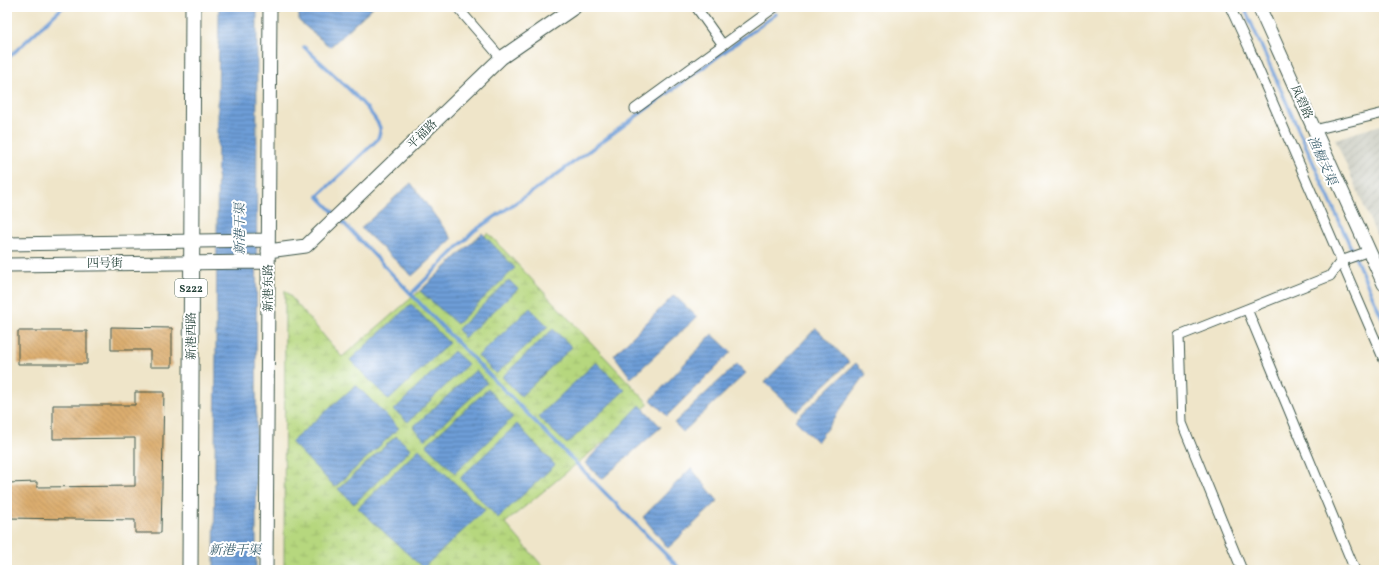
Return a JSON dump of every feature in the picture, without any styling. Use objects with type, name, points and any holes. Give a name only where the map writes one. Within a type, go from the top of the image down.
[{"type":"main road","name":"新港西路","points":[[190,570],[193,7]]},
{"type":"main road","name":"新港东路","points":[[266,570],[270,7]]},
{"type":"main road","name":"平福路","points":[[268,251],[306,246],[501,58],[575,7]]},
{"type":"main road","name":"凤碧路","points":[[1259,7],[1384,284]]},
{"type":"main road","name":"四号街","points":[[7,244],[202,240],[268,251]]},
{"type":"main road","name":"四号街","points":[[7,265],[203,261],[268,251]]},
{"type":"street","points":[[457,7],[501,58]]},
{"type":"street","points":[[696,7],[723,45]]},
{"type":"street","points":[[635,109],[775,7]]},
{"type":"street","points":[[1230,7],[1384,360]]},
{"type":"street","points":[[1314,130],[1384,113]]},
{"type":"street","points":[[1242,570],[1182,423],[1179,336],[1330,276],[1341,260],[1369,250]]},
{"type":"street","points":[[1247,309],[1354,570]]},
{"type":"shaded area","points":[[1384,124],[1384,253],[1335,139]]},
{"type":"green space","points":[[488,233],[649,404],[505,523],[546,570],[284,570],[285,290],[342,357]]},
{"type":"water","name":"新港干渠","points":[[219,7],[257,7],[256,570],[214,570]]},
{"type":"water","points":[[299,7],[373,7],[330,47],[299,21]]},
{"type":"water","points":[[411,183],[452,239],[412,276],[361,228]]},
{"type":"water","points":[[482,233],[515,268],[457,324],[420,291]]},
{"type":"water","points":[[509,280],[518,289],[464,338],[458,329]]},
{"type":"water","points":[[674,295],[697,317],[631,378],[614,355]]},
{"type":"water","points":[[411,304],[449,343],[389,400],[350,360]]},
{"type":"water","points":[[530,308],[548,326],[496,374],[478,356]]},
{"type":"water","points":[[816,328],[849,362],[797,412],[765,382]]},
{"type":"water","points":[[553,329],[572,347],[521,396],[502,377]]},
{"type":"water","points":[[712,334],[731,352],[667,416],[651,400]]},
{"type":"water","points":[[454,351],[468,364],[408,422],[394,410]]},
{"type":"water","points":[[596,362],[625,390],[567,444],[538,417]]},
{"type":"water","points":[[856,363],[866,374],[817,442],[795,420]]},
{"type":"water","points":[[737,364],[746,373],[683,432],[674,423]]},
{"type":"water","points":[[476,370],[487,383],[425,440],[413,427]]},
{"type":"water","points":[[356,385],[399,428],[335,487],[291,442]]},
{"type":"water","points":[[488,389],[513,417],[455,473],[426,445]]},
{"type":"water","points":[[640,405],[661,427],[602,479],[585,463]]},
{"type":"water","points":[[517,424],[555,465],[498,518],[460,478]]},
{"type":"water","points":[[396,436],[411,449],[354,504],[338,489]]},
{"type":"water","points":[[419,449],[485,510],[423,568],[358,508]]},
{"type":"water","points":[[691,468],[718,501],[668,548],[643,517]]},
{"type":"building","points":[[111,327],[172,328],[172,367],[150,367],[150,350],[111,350]]},
{"type":"building","points":[[18,331],[87,331],[87,364],[18,364]]},
{"type":"building","points":[[135,392],[164,392],[161,533],[135,533],[135,520],[7,518],[7,483],[37,482],[37,487],[135,486],[135,438],[53,439],[53,405],[135,405]]},
{"type":"waterway","points":[[7,59],[63,7]]},
{"type":"waterway","name":"渔橱支渠","points":[[1244,7],[1384,322]]},
{"type":"waterway","points":[[411,294],[474,231],[552,178],[776,14]]},
{"type":"waterway","points":[[304,47],[358,98],[376,120],[380,128],[380,134],[377,140],[318,196],[450,335],[681,570]]}]
